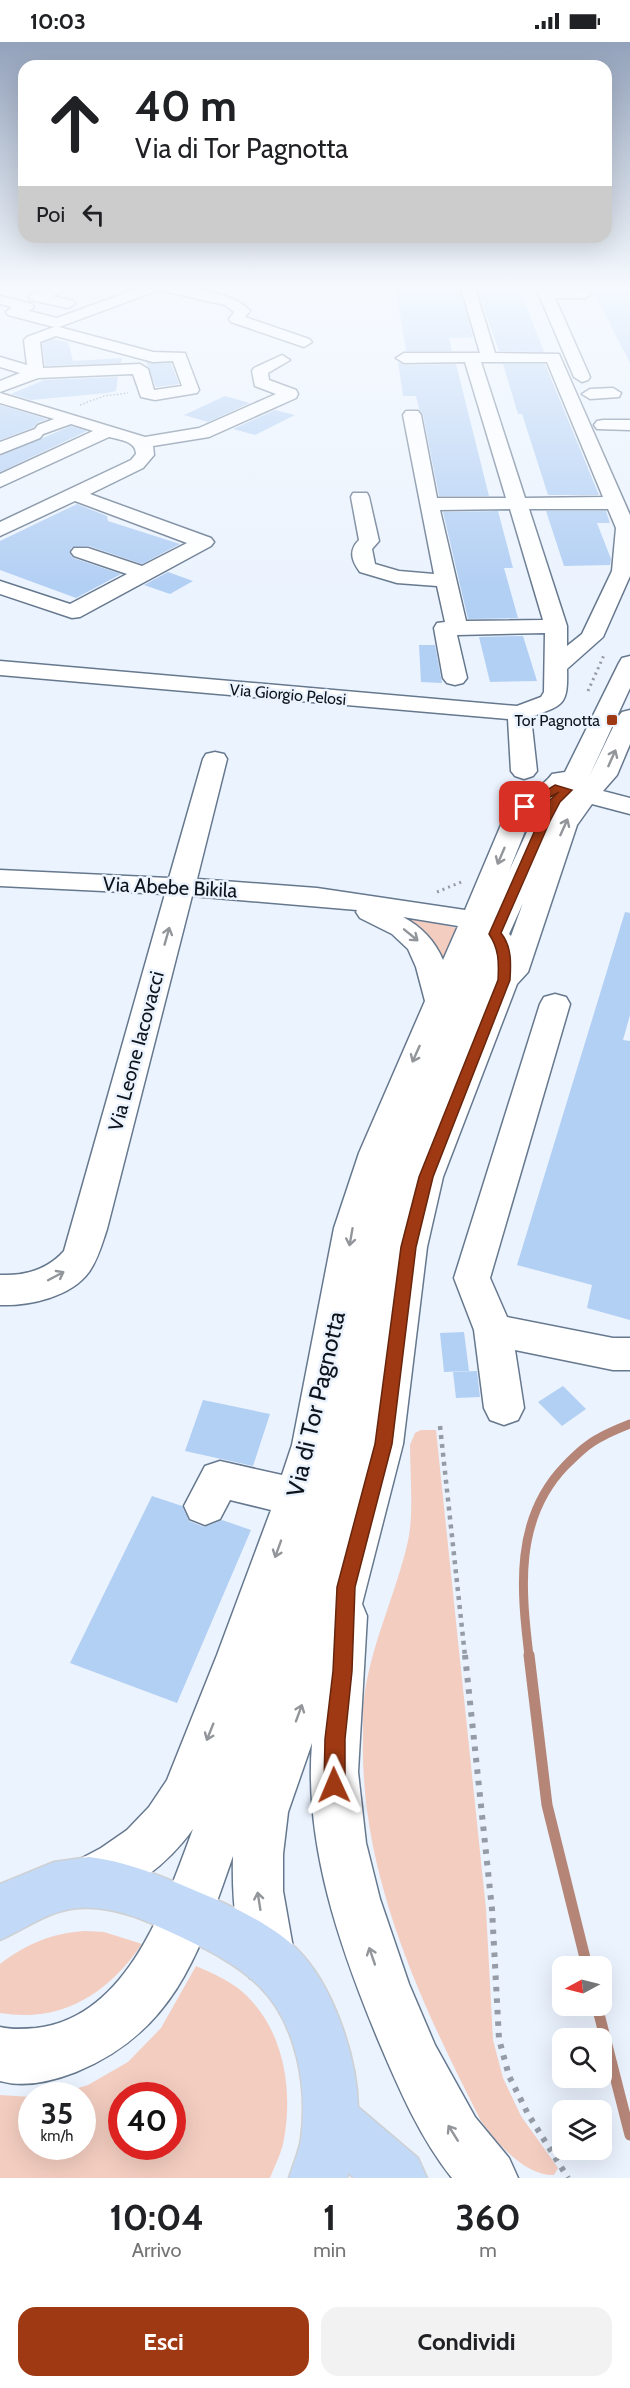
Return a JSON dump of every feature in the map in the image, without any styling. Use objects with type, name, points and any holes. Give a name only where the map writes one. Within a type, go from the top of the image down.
[{"type":"main road","points":[[3,1910],[33,1894],[88,1882],[116,1885],[187,1913],[225,1932],[268,1959],[283,1973],[309,2013],[322,2058],[331,2121],[329,2139],[318,2178]]},
{"type":"main road","points":[[331,2121],[398,2178]]},
{"type":"street","points":[[145,388],[147,393],[155,395],[191,390],[190,388]]},
{"type":"street","points":[[141,442],[203,433],[290,394],[271,388]]},
{"type":"street","points":[[488,388],[518,503],[556,626],[556,693],[549,702],[519,714],[524,771]]},
{"type":"street","points":[[557,666],[592,637],[622,571],[626,528],[566,388]]},
{"type":"street","points":[[589,388],[612,446]]},
{"type":"street","points":[[590,394],[613,393]]},
{"type":"street","points":[[0,398],[130,436],[141,442],[145,448],[145,455],[137,464],[0,530]]},
{"type":"street","points":[[412,415],[429,504],[458,628]]},
{"type":"street","points":[[0,449],[64,416]]},
{"type":"street","points":[[603,425],[628,425]]},
{"type":"street","points":[[0,481],[109,430]]},
{"type":"street","points":[[0,434],[33,434]]},
{"type":"street","points":[[0,587],[72,612],[204,542],[73,494]]},
{"type":"street","points":[[360,497],[369,541],[362,548],[362,560],[367,568],[397,577],[447,581]]},
{"type":"street","points":[[429,504],[615,503]]},
{"type":"street","points":[[81,552],[144,573]]},
{"type":"street","points":[[455,678],[445,628],[556,626]]},
{"type":"street","name":"Via di Tor Pagnotta","points":[[504,980],[513,972],[564,825],[570,791],[622,650]]},
{"type":"street","name":"Via Giorgio Pelosi","points":[[0,668],[519,714]]},
{"type":"street","name":"Via di Tor Pagnotta","points":[[0,2054],[27,2056],[66,2050],[116,2020],[147,1989],[170,1953],[187,1913],[306,1586],[330,1512],[354,1404],[372,1286],[383,1233],[400,1171],[485,927],[490,883],[519,813],[525,807],[570,791],[604,775],[630,717]]},
{"type":"street","name":"Via Leone Iacovacci","points":[[0,1290],[27,1288],[53,1278],[74,1264],[79,1256],[215,759]]},
{"type":"street","points":[[570,791],[630,806]]},
{"type":"street","name":"Via di Tor Pagnotta","points":[[88,1882],[135,1856],[156,1838],[185,1796],[240,1655],[312,1445],[352,1228],[385,1131],[440,1000],[485,927],[556,800],[570,791]]},
{"type":"street","name":"Via Abebe Bikila","points":[[0,878],[274,893],[388,905],[485,927]]},
{"type":"street","name":"Via Abebe Bikila","points":[[388,905],[444,900],[490,883]]},
{"type":"street","name":"Via Abebe Bikila","points":[[340,900],[390,921],[416,936],[429,958],[440,1000]]},
{"type":"street","name":"Via di Tor Pagnotta","points":[[268,1959],[258,1891],[258,1854],[263,1812],[346,1587],[383,1444],[409,1247],[426,1177],[504,980],[505,956],[500,941],[485,927]]},
{"type":"street","points":[[504,1408],[493,1330],[472,1278],[555,1004]]},
{"type":"street","points":[[493,1330],[613,1354],[630,1354]]},
{"type":"street","points":[[205,1506],[220,1479],[296,1497]]},
{"type":"street","points":[[346,1587],[345,1637],[333,1772],[341,1843],[354,1899],[384,1989],[416,2064],[455,2137],[489,2178]]},
{"type":"path","points":[[64,416],[104,396],[147,393]]},
{"type":"path","points":[[585,699],[622,650]]},
{"type":"path","points":[[440,1426],[492,1909],[499,2039],[509,2076],[528,2114],[567,2178]]},
{"type":"shaded area","points":[[399,915],[457,928],[444,964],[431,939],[421,929]]},
{"type":"shaded area","points":[[421,1430],[436,1430],[486,1909],[493,2040],[503,2078],[521,2116],[558,2168],[554,2175],[543,2174],[522,2164],[503,2148],[481,2121],[437,2031],[398,1937],[383,1889],[372,1839],[365,1790],[363,1703],[372,1658],[408,1541],[411,1506],[410,1445],[415,1433]]},
{"type":"shaded area","points":[[85,1931],[104,1932],[142,1944],[114,1977],[82,2001],[63,2009],[44,2013],[23,2015],[0,2013],[0,1964],[20,1951],[50,1937]]},
{"type":"shaded area","points":[[196,1966],[236,1987],[260,2011],[270,2027],[283,2063],[287,2120],[283,2144],[270,2178],[0,2178],[0,2095],[18,2096],[18,2160],[96,2160],[96,2082],[93,2082],[128,2062],[161,2028]]},
{"type":"building","points":[[26,388],[116,388],[116,391],[107,393],[31,400],[11,394]]},
{"type":"building","points":[[402,388],[462,388],[489,496],[439,496],[423,415],[416,396],[403,396]]},
{"type":"building","points":[[510,388],[555,388],[599,495],[548,495],[522,414],[518,414]]},
{"type":"building","points":[[225,396],[250,403],[208,422],[184,415]]},
{"type":"building","points":[[0,405],[47,419],[37,423],[34,427],[0,440]]},
{"type":"building","points":[[275,410],[295,415],[255,435],[233,429]]},
{"type":"building","points":[[71,426],[87,431],[0,472],[0,456]]},
{"type":"building","points":[[77,504],[107,516],[108,521],[180,544],[142,564],[89,546],[72,547],[69,552],[73,558],[121,574],[76,598],[0,570],[0,541]]},
{"type":"building","points":[[498,511],[513,568],[504,568],[518,618],[468,619],[443,512]]},
{"type":"building","points":[[546,511],[606,511],[610,523],[597,523],[611,559],[610,565],[564,566]]},
{"type":"building","points":[[168,572],[193,581],[170,594],[144,585]]},
{"type":"building","points":[[523,636],[537,681],[490,682],[479,637]]},
{"type":"building","points":[[419,645],[435,645],[442,683],[421,682]]},
{"type":"building","points":[[625,912],[630,913],[630,1015],[623,1040],[630,1041],[630,1320],[587,1308],[592,1285],[517,1265]]},
{"type":"building","points":[[464,1332],[469,1371],[444,1372],[440,1333]]},
{"type":"building","points":[[477,1371],[480,1397],[456,1398],[453,1372]]},
{"type":"building","points":[[563,1386],[586,1409],[562,1426],[538,1402]]},
{"type":"building","points":[[203,1400],[270,1414],[253,1466],[185,1451]]},
{"type":"building","points":[[152,1496],[182,1506],[189,1521],[204,1527],[222,1520],[251,1530],[177,1703],[70,1663]]},
{"type":"waterway","points":[[529,1656],[523,1580],[529,1532],[537,1509],[548,1487],[565,1466],[586,1446],[630,1424]]},
{"type":"waterway","points":[[529,1655],[547,1805],[585,1956]]},
{"type":"waterway","points":[[600,2016],[630,2135]]},
{"type":"place","name":"Tor Pagnotta","points":[[612,720]]},
{"type":"route","points":[[334,1785],[335,1739],[343,1671],[346,1587],[383,1444],[409,1247],[416,1214],[426,1177],[504,980],[505,956],[495,934],[545,821],[556,800],[567,790],[555,788],[525,807]]}]
